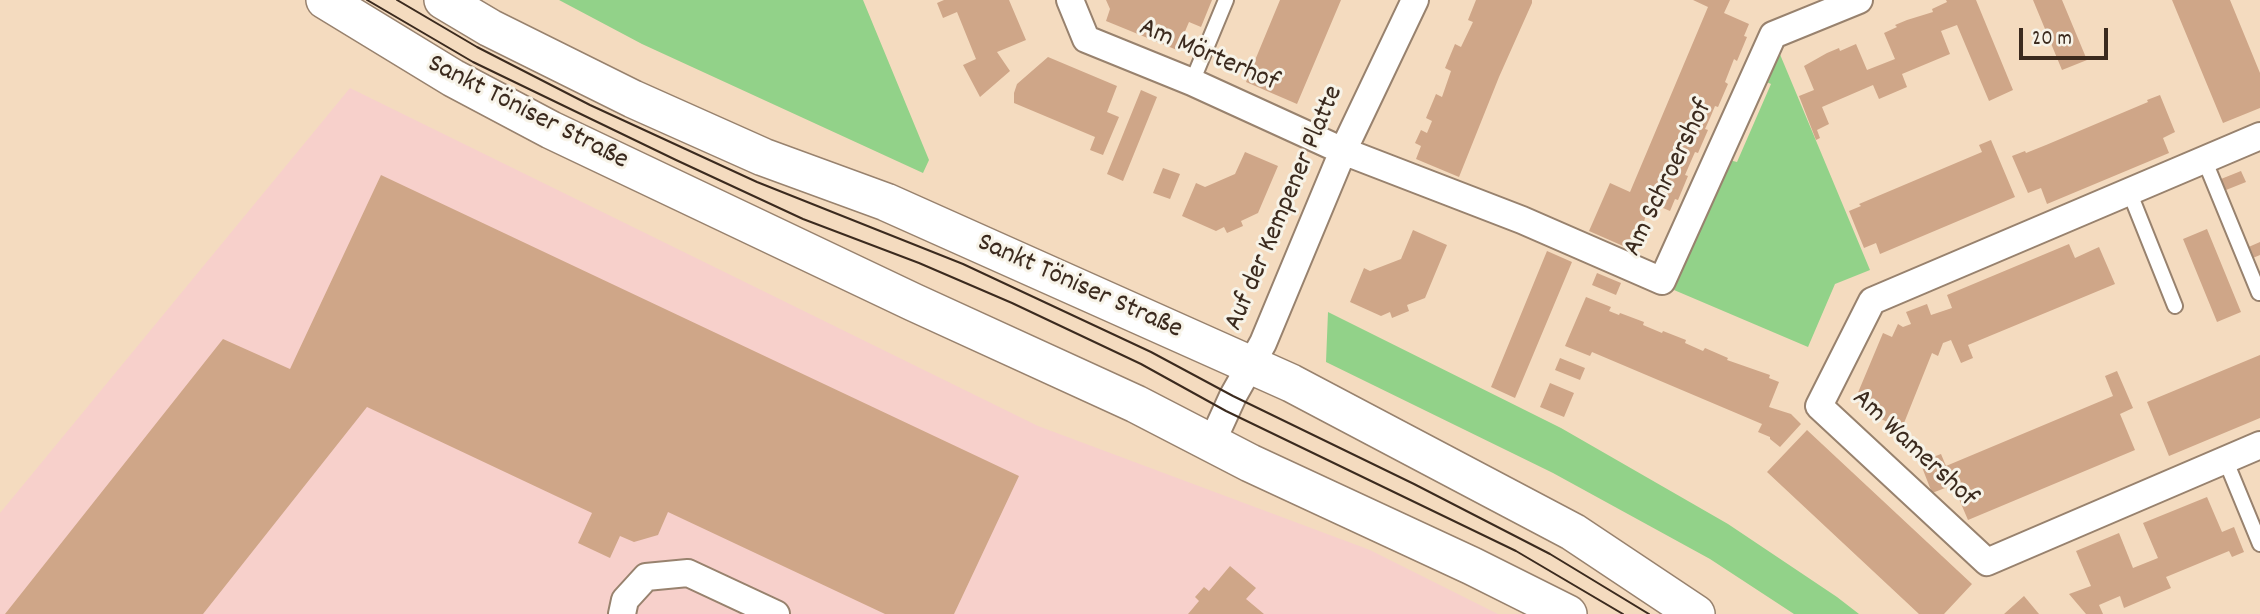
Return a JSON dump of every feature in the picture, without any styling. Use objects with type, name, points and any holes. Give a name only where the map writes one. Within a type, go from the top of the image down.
[{"type":"main road","name":"Sankt Töniser Straße","points":[[325,0],[453,78],[563,135],[913,302],[1136,404],[1250,463],[1472,566],[1568,614]]},
{"type":"main road","name":"Sankt Töniser Straße","points":[[443,0],[490,28],[633,99],[763,157],[886,202],[1291,383],[1573,532],[1696,614]]},
{"type":"street","name":"Am Mörterhof","points":[[1070,0],[1086,39],[1192,82],[1343,150]]},
{"type":"street","name":"Auf der Kempener Platte","points":[[1212,442],[1233,396],[1264,344],[1343,150],[1415,0]]},
{"type":"street","name":"Am Schroershof","points":[[1343,150],[1522,220],[1662,281],[1773,34],[1859,0]]},
{"type":"street","name":"Am Wamershof","points":[[2260,136],[1872,301],[1819,406],[1986,562],[2260,444]]},
{"type":"street","points":[[622,614],[625,600],[646,577],[688,573],[775,614]]},
{"type":"lane","points":[[1192,82],[1226,0]]},
{"type":"lane","points":[[2204,159],[2259,293]]},
{"type":"lane","points":[[2129,191],[2175,306]]},
{"type":"lane","points":[[2225,459],[2260,544]]},
{"type":"shaded area","points":[[350,88],[1038,426],[1370,550],[1498,614],[0,614],[0,513]]},
{"type":"green space","points":[[559,0],[863,0],[929,160],[923,173],[642,44]]},
{"type":"green space","points":[[1779,52],[1870,270],[1835,284],[1808,347],[1674,290],[1729,160],[1737,162],[1771,84],[1762,80]]},
{"type":"green space","points":[[1328,312],[1561,428],[1728,524],[1859,614],[1794,614],[1710,559],[1553,473],[1326,362]]},
{"type":"building","points":[[944,0],[1009,0],[1026,40],[997,52],[1010,71],[980,97],[963,65],[976,59],[957,12],[943,18],[937,3]]},
{"type":"building","points":[[1106,0],[1212,0],[1201,27],[1189,22],[1177,50],[1106,21],[1110,9]]},
{"type":"building","points":[[1280,0],[1341,0],[1297,104],[1246,82]]},
{"type":"building","points":[[1476,0],[1532,0],[1532,3],[1459,177],[1416,159],[1421,146],[1415,143],[1421,130],[1427,133],[1432,121],[1426,118],[1436,94],[1442,97],[1451,71],[1445,68],[1455,44],[1461,47],[1473,22],[1468,20]]},
{"type":"building","points":[[1693,0],[1730,0],[1724,13],[1749,24],[1744,36],[1747,37],[1737,61],[1734,59],[1725,82],[1728,84],[1705,129],[1708,130],[1698,153],[1695,152],[1685,175],[1688,176],[1678,200],[1675,199],[1670,211],[1649,202],[1643,226],[1630,249],[1589,231],[1610,183],[1630,192],[1708,7]]},
{"type":"building","points":[[1946,0],[1976,0],[2013,90],[1989,101],[1957,25],[1941,31],[1950,54],[1902,74],[1907,87],[1879,99],[1873,85],[1822,107],[1829,124],[1817,130],[1820,138],[1816,140],[1799,96],[1814,90],[1804,66],[1827,53],[1856,44],[1867,70],[1895,59],[1884,33],[1897,27],[1895,25],[1933,12],[1932,9],[1947,2]]},
{"type":"building","points":[[2033,0],[2062,0],[2087,60],[2062,70]]},
{"type":"building","points":[[2172,0],[2230,0],[2260,73],[2260,108],[2223,123]]},
{"type":"building","points":[[1048,57],[1117,86],[1107,112],[1119,117],[1103,155],[1090,150],[1095,137],[1014,103],[1017,84]]},
{"type":"building","points":[[1141,90],[1157,97],[1123,181],[1107,174]]},
{"type":"building","points":[[2160,95],[2175,132],[2163,138],[2169,153],[2047,204],[2041,188],[2028,193],[2012,156],[2046,145]]},
{"type":"building","points":[[1991,140],[2015,197],[1880,254],[1876,243],[1864,248],[1849,211],[1861,206],[1859,204],[1982,152],[1979,145]]},
{"type":"building","points":[[1245,152],[1278,166],[1258,213],[1241,221],[1243,226],[1227,233],[1224,227],[1216,231],[1182,216],[1196,183],[1205,187],[1235,174]]},
{"type":"building","points":[[1163,168],[1180,174],[1170,199],[1153,193]]},
{"type":"building","points":[[2241,171],[2246,182],[2221,192],[2216,181]]},
{"type":"building","points":[[381,175],[1019,476],[954,614],[885,614],[668,512],[658,535],[634,542],[620,536],[610,558],[578,543],[592,513],[367,407],[203,614],[5,614],[223,339],[290,369]]},
{"type":"building","points":[[2207,229],[2241,312],[2217,322],[2183,239]]},
{"type":"building","points":[[1413,230],[1447,245],[1425,298],[1407,305],[1409,311],[1392,318],[1390,312],[1381,316],[1350,302],[1364,268],[1370,271],[1401,259]]},
{"type":"building","points":[[2260,242],[2260,255],[2248,260],[2244,249]]},
{"type":"building","points":[[2069,244],[2075,258],[2099,247],[2115,284],[1968,345],[1973,358],[1961,363],[1951,340],[1943,343],[1938,356],[1932,353],[1902,428],[1864,412],[1870,400],[1857,395],[1883,333],[1892,337],[1898,324],[1903,327],[1911,324],[1906,312],[1927,304],[1931,315],[1952,308],[1947,295]]},
{"type":"building","points":[[1547,251],[1572,262],[1515,398],[1491,387]]},
{"type":"building","points":[[1597,273],[1621,283],[1616,295],[1592,285]]},
{"type":"building","points":[[1586,297],[1611,307],[1609,311],[1644,322],[1643,325],[1686,340],[1685,343],[1703,351],[1705,348],[1728,358],[1727,360],[1770,375],[1769,378],[1779,382],[1769,407],[1791,414],[1801,424],[1780,447],[1770,437],[1758,432],[1762,424],[1592,352],[1590,356],[1565,346]]},
{"type":"building","points":[[2260,355],[2260,418],[2169,456],[2147,402]]},
{"type":"building","points":[[1560,358],[1585,368],[1580,380],[1555,370]]},
{"type":"building","points":[[2117,371],[2133,408],[2120,414],[2135,450],[1968,520],[1953,485],[1932,493],[1920,462],[1941,454],[1946,466],[2113,396],[2105,376]]},
{"type":"building","points":[[1550,383],[1574,393],[1564,417],[1540,407]]},
{"type":"building","points":[[1807,430],[1972,584],[1944,614],[1919,614],[1767,472]]},
{"type":"building","points":[[2207,497],[2222,532],[2234,527],[2244,552],[2232,557],[2229,551],[2166,577],[2171,588],[2124,608],[2120,596],[2099,605],[2103,614],[2086,614],[2069,594],[2091,586],[2076,551],[2119,533],[2133,568],[2158,558],[2143,523]]},
{"type":"building","points":[[1230,566],[1256,588],[1246,599],[1264,614],[1188,614],[1199,601],[1195,597],[1204,587],[1209,591]]},
{"type":"building","points":[[2024,596],[2039,614],[2004,614]]},
{"type":"tram line","points":[[367,0],[473,62],[676,160],[803,219],[919,263],[1012,303],[1141,364],[1226,411],[1516,551],[1623,614]]},
{"type":"tram line","points":[[397,0],[477,47],[590,105],[757,182],[963,264],[1151,352],[1233,396],[1550,554],[1649,614]]}]
